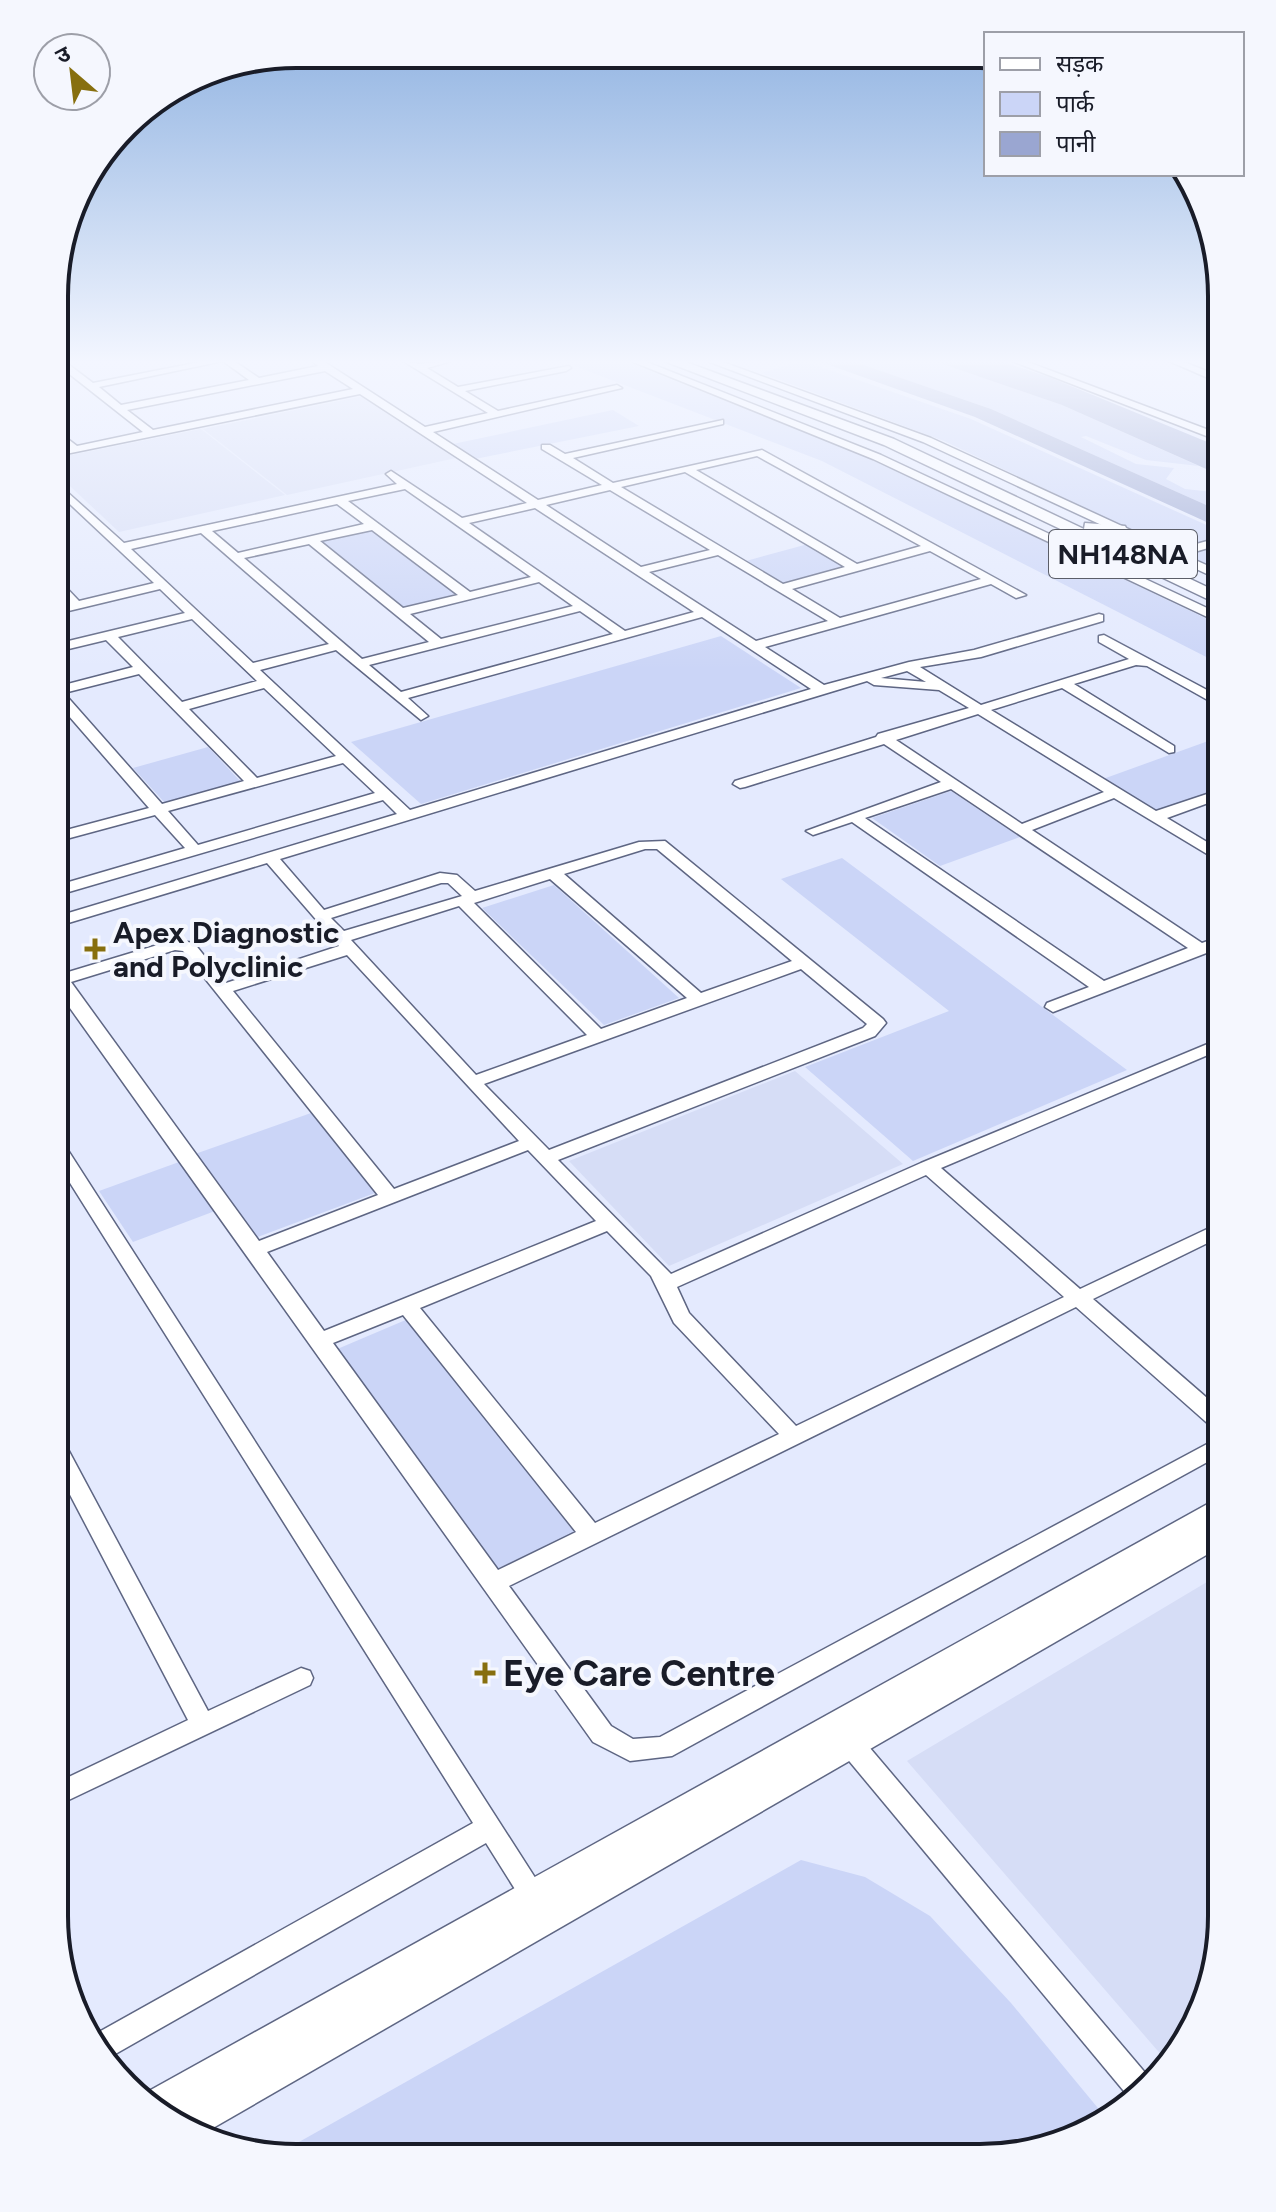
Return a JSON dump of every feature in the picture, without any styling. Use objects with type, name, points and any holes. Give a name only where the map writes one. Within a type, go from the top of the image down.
[{"type":"highway","name":"NH148NA","points":[[936,464],[1208,594]]},
{"type":"highway","name":"NH148NA","points":[[957,464],[1208,583]]},
{"type":"highway","points":[[1039,513],[1047,536]]},
{"type":"highway","points":[[1091,527],[1119,530]]},
{"type":"highway","points":[[1128,574],[1199,590]]},
{"type":"main road","points":[[192,2118],[540,1906],[842,1734],[1208,1515]]},
{"type":"main road","points":[[842,1734],[1208,1538]]},
{"type":"main road","points":[[165,2102],[540,1906]]},
{"type":"street","points":[[477,464],[822,690]]},
{"type":"street","points":[[576,464],[838,622]]},
{"type":"street","points":[[459,522],[704,464]]},
{"type":"street","points":[[780,464],[1020,595]]},
{"type":"street","points":[[893,464],[1208,613]]},
{"type":"street","points":[[979,464],[1208,571]]},
{"type":"street","points":[[685,468],[856,568]]},
{"type":"street","points":[[391,474],[623,635]]},
{"type":"street","points":[[122,547],[406,485]]},
{"type":"street","points":[[68,496],[409,817]]},
{"type":"street","points":[[339,500],[468,596]]},
{"type":"street","points":[[68,504],[75,503]]},
{"type":"street","points":[[235,557],[373,526]]},
{"type":"street","points":[[203,529],[421,716]]},
{"type":"street","points":[[310,539],[438,643]]},
{"type":"street","points":[[1173,554],[1208,544]]},
{"type":"street","points":[[782,588],[930,547]]},
{"type":"street","points":[[640,571],[720,551]]},
{"type":"street","points":[[1189,562],[1208,556]]},
{"type":"street","points":[[403,612],[540,578]]},
{"type":"street","points":[[754,646],[991,580]]},
{"type":"street","points":[[68,607],[162,585]]},
{"type":"street","points":[[68,597],[76,605]]},
{"type":"street","points":[[360,663],[582,607]]},
{"type":"street","points":[[398,697],[704,613]]},
{"type":"street","points":[[68,645],[194,615]]},
{"type":"street","points":[[68,918],[848,682],[909,666],[976,654],[1099,618]]},
{"type":"street","points":[[109,635],[254,783]]},
{"type":"street","points":[[1104,639],[1208,696]]},
{"type":"street","points":[[251,668],[339,645]]},
{"type":"street","points":[[740,784],[1061,682],[1127,662],[1143,661]]},
{"type":"street","points":[[909,666],[1208,849]]},
{"type":"street","points":[[68,688],[142,669]]},
{"type":"street","points":[[848,682],[888,681],[946,689]]},
{"type":"street","points":[[1061,682],[1169,749]]},
{"type":"street","points":[[179,707],[266,683]]},
{"type":"street","points":[[68,706],[195,851]]},
{"type":"street","points":[[883,737],[1200,949]]},
{"type":"street","points":[[68,832],[346,758]]},
{"type":"street","points":[[813,831],[950,784]]},
{"type":"street","points":[[1019,830],[1115,793]]},
{"type":"street","points":[[68,887],[385,795]]},
{"type":"street","points":[[1155,817],[1208,798]]},
{"type":"street","points":[[854,817],[1102,988]]},
{"type":"street","points":[[223,989],[468,900],[644,845],[660,844],[877,1023],[875,1029],[544,1159]]},
{"type":"street","points":[[270,857],[344,944],[472,1082],[667,1284],[671,1302],[681,1318],[793,1436]]},
{"type":"street","points":[[554,874],[699,1000]]},
{"type":"street","points":[[320,916],[440,878],[452,878],[468,900],[599,1037]]},
{"type":"street","points":[[68,978],[183,944],[223,989],[391,1198]]},
{"type":"street","points":[[1053,1007],[1208,946]]},
{"type":"street","points":[[472,1082],[804,962]]},
{"type":"street","points":[[68,995],[602,1734],[630,1750],[663,1748],[1208,1452]]},
{"type":"street","points":[[667,1284],[928,1167],[1208,1054]]},
{"type":"street","points":[[254,1250],[530,1143]]},
{"type":"street","points":[[68,1164],[540,1906]]},
{"type":"street","points":[[928,1167],[1208,1411]]},
{"type":"street","points":[[319,1341],[609,1223]]},
{"type":"street","points":[[493,1583],[1208,1235]]},
{"type":"street","points":[[407,1305],[591,1535]]},
{"type":"street","points":[[68,1471],[203,1725]]},
{"type":"street","points":[[68,1789],[301,1678]]},
{"type":"street","points":[[842,1734],[1135,2082]]},
{"type":"street","points":[[107,2043],[490,1827]]},
{"type":"shaded area","points":[[68,464],[246,464],[285,495],[119,532],[68,484]]},
{"type":"shaded area","points":[[248,464],[428,464],[287,495]]},
{"type":"shaded area","points":[[795,1071],[903,1164],[669,1266],[569,1161]]},
{"type":"shaded area","points":[[1208,1581],[1208,1931],[1196,1989],[1184,2017],[1161,2055],[907,1761]]},
{"type":"green space","points":[[828,464],[882,464],[1208,619],[1208,658]]},
{"type":"green space","points":[[993,464],[1071,464],[1208,526],[1208,566]]},
{"type":"green space","points":[[1115,464],[1174,468],[1166,479],[1185,489],[1208,491],[1208,506]]},
{"type":"green space","points":[[369,529],[456,594],[403,608],[318,541]]},
{"type":"green space","points":[[808,544],[848,566],[785,584],[746,561]]},
{"type":"green space","points":[[721,636],[801,688],[421,804],[351,742]]},
{"type":"green space","points":[[1208,741],[1208,793],[1158,812],[1103,779]]},
{"type":"green space","points":[[208,747],[241,782],[165,803],[133,768]]},
{"type":"green space","points":[[951,791],[1020,837],[940,866],[872,818]]},
{"type":"green space","points":[[842,858],[1127,1070],[913,1161],[805,1067],[949,1011],[781,879]]},
{"type":"green space","points":[[554,885],[679,998],[604,1025],[482,908]]},
{"type":"green space","points":[[311,1113],[375,1193],[255,1238],[195,1154]]},
{"type":"green space","points":[[179,1162],[215,1211],[133,1242],[99,1191]]},
{"type":"green space","points":[[408,1319],[574,1532],[495,1570],[335,1350]]},
{"type":"green space","points":[[801,1860],[865,1877],[930,1916],[1011,2003],[1100,2110],[1053,2132],[1024,2140],[980,2144],[295,2144]]},
{"type":"water","points":[[1079,464],[1115,464],[1208,506],[1208,523]]},
{"type":"place","name":"Apex Diagnostic and Polyclinic","points":[[95,949]]},
{"type":"place","name":"Eye Care Centre","points":[[485,1673]]}]
